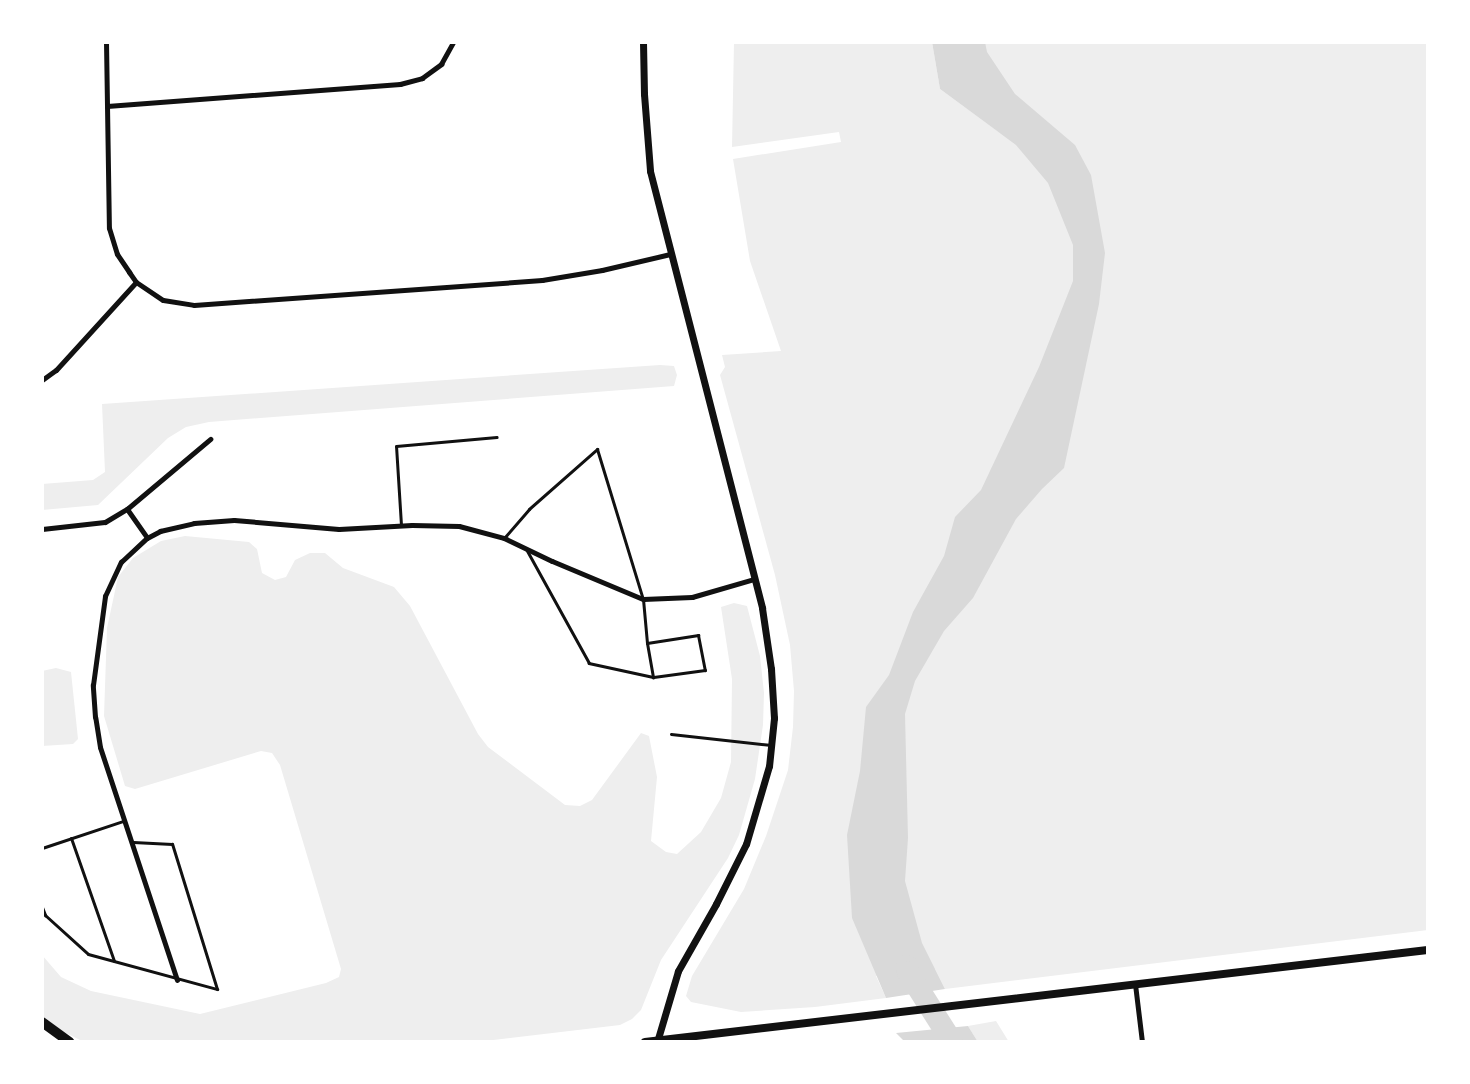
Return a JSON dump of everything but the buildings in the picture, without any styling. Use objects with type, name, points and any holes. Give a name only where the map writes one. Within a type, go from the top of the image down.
[{"type":"highway","points":[[42,1022],[70,1042]]},
{"type":"main road","points":[[645,1042],[1428,950]]},
{"type":"street","points":[[106,42],[109,228],[117,254],[136,282],[163,300],[194,305],[542,279],[602,270],[670,254]]},
{"type":"street","points":[[107,106],[400,84],[422,78],[441,64],[453,42]]},
{"type":"street","points":[[643,42],[644,94],[650,171],[754,579],[768,637],[771,669],[772,745],[763,788],[746,844],[716,904],[678,971],[657,1041]]},
{"type":"street","points":[[42,380],[56,370],[136,282]]},
{"type":"street","points":[[42,529],[105,522],[127,509],[210,439]]},
{"type":"street","points":[[127,509],[147,538]]},
{"type":"street","points":[[177,980],[100,747],[93,685],[105,596],[121,562],[147,538],[174,527],[226,520],[339,529],[401,525],[459,526],[504,538],[643,599],[692,597],[754,579]]},
{"type":"street","points":[[1135,984],[1142,1042]]},
{"type":"lane","points":[[401,525],[396,446],[497,437]]},
{"type":"lane","points":[[504,538],[529,509],[597,449],[643,599],[646,643],[653,677]]},
{"type":"lane","points":[[525,547],[589,663],[653,677],[705,670],[698,635],[646,643]]},
{"type":"lane","points":[[671,734],[772,745]]},
{"type":"lane","points":[[42,848],[123,821]]},
{"type":"lane","points":[[71,838],[114,962]]},
{"type":"lane","points":[[42,907],[45,915],[88,954],[217,989],[172,844],[130,842]]},
{"type":"shaded area","points":[[734,42],[932,42],[940,89],[1000,133],[969,42],[1428,42],[1428,930],[945,989],[935,969],[876,976],[886,998],[815,1007],[741,1012],[691,1002],[686,996],[692,976],[744,889],[766,836],[788,770],[793,727],[794,691],[790,645],[775,575],[720,375],[725,367],[722,355],[781,351],[750,261],[733,159],[841,142],[839,132],[732,147]]},
{"type":"shaded area","points":[[932,42],[985,42],[987,52],[1015,94],[1075,145],[1091,175],[1105,253],[1099,304],[1064,468],[1016,519],[973,598],[944,631],[915,681],[905,714],[908,838],[905,881],[922,943],[945,989],[886,998],[852,918],[847,835],[860,771],[866,707],[889,675],[913,612],[944,556],[955,517],[981,490],[1039,367],[1073,281],[1073,245],[1048,183],[1016,145],[940,89]]},
{"type":"shaded area","points":[[660,365],[674,366],[677,375],[674,386],[209,422],[186,427],[168,438],[98,505],[42,510],[42,484],[93,480],[105,472],[102,404]]},
{"type":"shaded area","points":[[185,536],[249,542],[257,549],[262,573],[275,580],[286,577],[295,560],[310,553],[325,553],[343,568],[394,587],[410,606],[478,734],[488,747],[565,805],[580,806],[592,800],[641,733],[649,736],[657,777],[651,841],[666,852],[677,854],[701,832],[721,798],[731,762],[732,679],[721,607],[734,603],[747,606],[760,656],[764,693],[763,725],[755,779],[739,835],[728,858],[661,960],[641,1010],[632,1019],[620,1025],[477,1042],[84,1042],[62,1031],[42,1016],[42,955],[61,977],[91,991],[200,1014],[326,983],[339,977],[341,969],[280,765],[272,753],[261,751],[135,789],[125,786],[104,716],[107,628],[118,577],[133,558],[161,541]]},
{"type":"shaded area","points":[[56,668],[71,672],[78,739],[73,744],[42,746],[42,671]]},
{"type":"shaded area","points":[[996,1021],[1009,1042],[978,1042],[968,1026]]},
{"type":"shaded area","points":[[968,1026],[978,1042],[905,1042],[896,1033]]},
{"type":"waterway","points":[[907,966],[908,972],[952,1042]]}]
